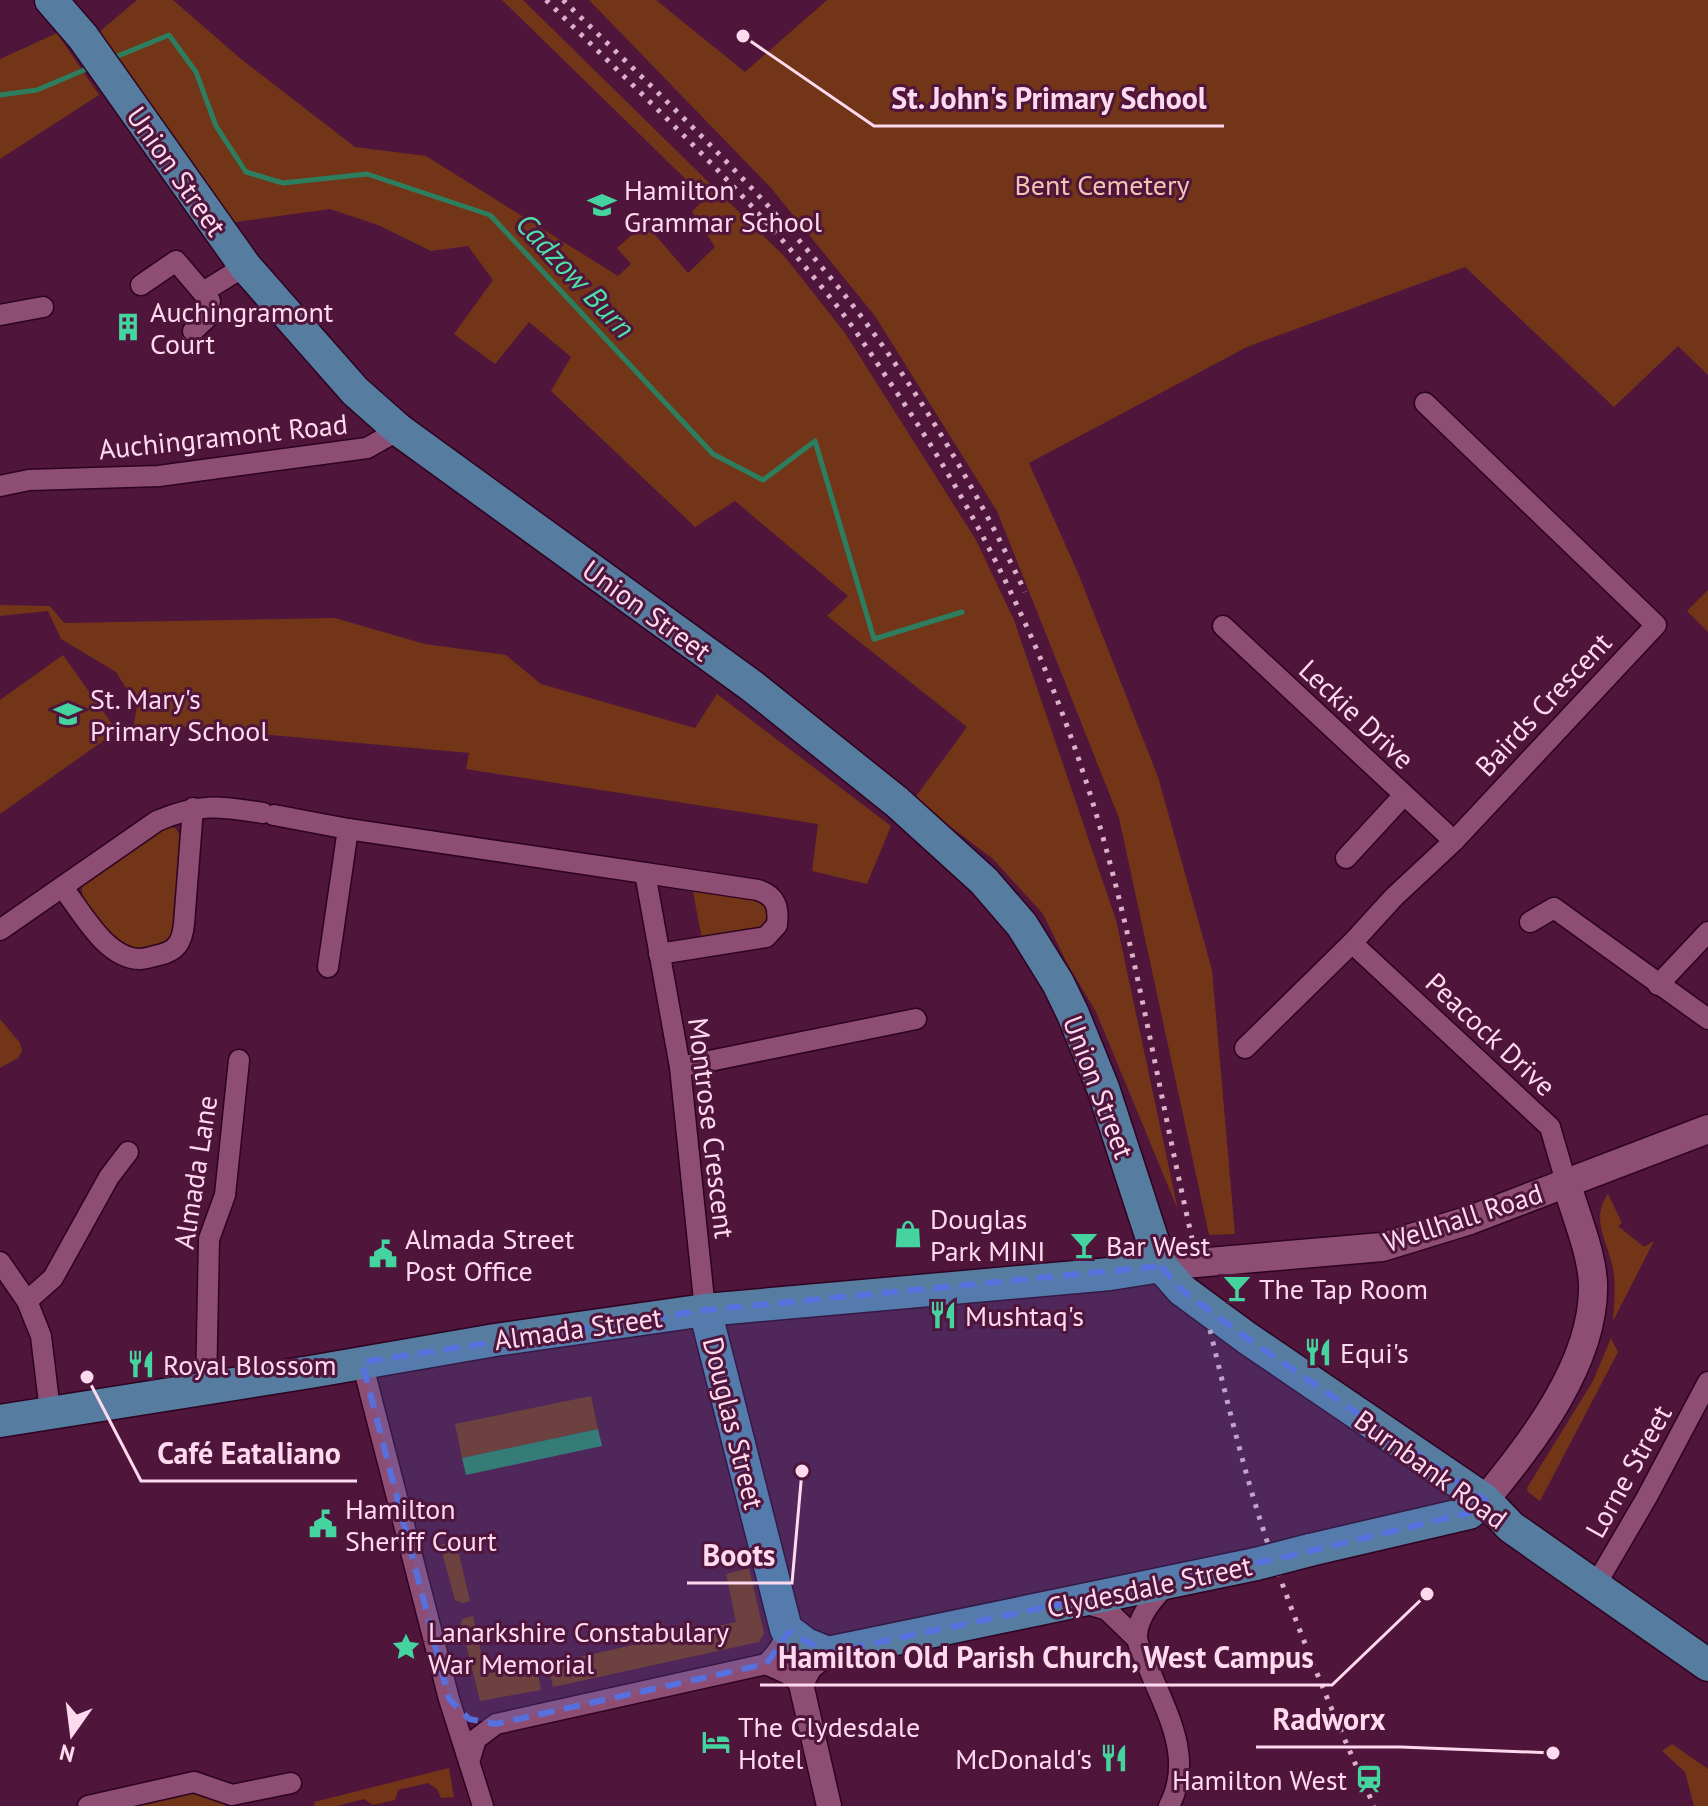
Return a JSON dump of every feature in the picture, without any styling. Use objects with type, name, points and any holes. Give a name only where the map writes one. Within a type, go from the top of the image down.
[{"type":"main road","name":"Union Street","points":[[51,0],[83,37],[245,266],[355,391],[399,430],[752,686],[897,802],[1003,901],[1045,961],[1073,1014],[1103,1088],[1161,1266]]},
{"type":"main road","name":"Wellhall Road","points":[[1161,1266],[1382,1247],[1470,1220],[1708,1129]]},
{"type":"main road","points":[[1485,1500],[1509,1470],[1571,1376],[1587,1333],[1593,1283],[1566,1182]]},
{"type":"main road","name":"Almada Street","points":[[0,1421],[705,1310],[1100,1275],[1161,1266]]},
{"type":"main road","name":"Burnbank Road","points":[[1161,1266],[1182,1290],[1247,1338],[1485,1500],[1511,1527],[1708,1665]]},
{"type":"main road","name":"Douglas Street","points":[[705,1310],[786,1629]]},
{"type":"main road","name":"Clydesdale Street","points":[[828,1653],[1256,1564],[1469,1513],[1485,1500]]},
{"type":"main road","name":"Clydesdale Street","points":[[1417,1526],[1511,1527]]},
{"type":"main road","points":[[786,1629],[806,1644],[828,1653]]},
{"type":"street","points":[[141,285],[176,261],[210,301],[207,318],[193,331]]},
{"type":"street","points":[[203,292],[245,266]]},
{"type":"street","points":[[0,315],[43,307]]},
{"type":"street","name":"Bairds Crescent","points":[[1245,1048],[1352,943],[1394,897],[1454,841],[1656,625],[1425,403]]},
{"type":"street","name":"Auchingramont Road","points":[[0,486],[29,480],[159,476],[367,448],[399,430]]},
{"type":"street","name":"Leckie Drive","points":[[1223,626],[1454,841]]},
{"type":"street","points":[[1346,858],[1404,795]]},
{"type":"street","points":[[0,930],[157,821],[193,808],[214,805],[348,829],[758,890],[769,894],[777,903],[777,925],[766,937],[659,954]]},
{"type":"street","points":[[63,888],[108,945],[123,955],[141,959],[174,951],[182,940],[193,808]]},
{"type":"street","points":[[328,967],[348,829]]},
{"type":"street","name":"Montrose Crescent","points":[[645,873],[680,1067],[705,1310]]},
{"type":"street","points":[[1530,922],[1554,908],[1708,1019]]},
{"type":"street","points":[[1658,985],[1708,932]]},
{"type":"street","name":"Peacock Drive","points":[[1352,943],[1550,1127],[1566,1182]]},
{"type":"street","points":[[680,1067],[916,1019]]},
{"type":"street","name":"Almada Lane","points":[[206,1389],[209,1239],[225,1195],[239,1060]]},
{"type":"street","points":[[27,1301],[53,1278],[109,1177],[128,1152]]},
{"type":"street","points":[[0,1262],[27,1301],[41,1336],[50,1411]]},
{"type":"street","points":[[362,1362],[449,1699],[483,1806]]},
{"type":"street","name":"Lorne Street","points":[[1595,1586],[1708,1382]]},
{"type":"street","points":[[1136,1638],[1151,1602],[1173,1580]]},
{"type":"street","points":[[1075,1601],[1107,1610],[1136,1638],[1179,1750],[1180,1769],[1169,1806]]},
{"type":"street","points":[[449,1699],[469,1719],[496,1724],[766,1664],[778,1653],[785,1640],[786,1629]]},
{"type":"street","points":[[801,1684],[810,1667],[828,1653]]},
{"type":"street","points":[[766,1664],[801,1684],[829,1806]]},
{"type":"street","points":[[469,1762],[476,1739],[496,1724]]},
{"type":"street","points":[[88,1806],[194,1782],[232,1795],[291,1783]]},
{"type":"highlighted area","points":[[1161,1266],[1182,1290],[1247,1338],[1485,1500],[1469,1513],[1294,1555],[828,1653],[789,1632],[766,1664],[496,1724],[469,1719],[449,1699],[362,1362],[705,1310]]},
{"type":"green space","points":[[137,0],[173,0],[241,59],[355,147],[426,156],[618,276],[631,264],[617,248],[645,223],[688,273],[715,247],[692,212],[705,198],[502,0],[523,0],[785,257],[845,333],[976,540],[1014,620],[1116,920],[1178,1210],[1096,1012],[1043,914],[993,859],[914,799],[967,727],[827,616],[848,596],[735,501],[695,527],[551,391],[571,357],[529,322],[495,364],[454,334],[493,280],[468,246],[431,251],[378,225],[330,209],[229,223],[98,33]]},
{"type":"green space","name":"Bent Cemetery","points":[[589,0],[656,0],[745,72],[827,0],[1708,0],[1708,375],[1678,346],[1614,407],[1465,267],[1247,347],[1029,463],[1078,573],[1158,777],[1212,970],[1235,1234],[1209,1235],[1119,818],[997,511],[875,316],[771,188]]},
{"type":"green space","points":[[57,33],[99,95],[0,159],[0,59]]},
{"type":"green space","points":[[1708,590],[1708,632],[1687,611]]},
{"type":"green space","points":[[0,605],[50,606],[64,623],[335,618],[425,644],[506,655],[541,684],[695,728],[717,694],[891,826],[867,884],[812,871],[818,824],[466,769],[469,753],[183,727],[131,741],[137,706],[116,672],[61,639],[48,611],[0,616]]},
{"type":"green space","points":[[63,655],[117,731],[0,814],[0,700]]},
{"type":"green space","points":[[172,827],[184,841],[173,935],[149,949],[128,947],[115,939],[87,904],[82,886],[160,830]]},
{"type":"green space","points":[[692,887],[746,896],[758,901],[765,908],[766,918],[759,930],[702,939]]},
{"type":"green space","points":[[0,1019],[20,1043],[22,1051],[18,1058],[0,1068]]},
{"type":"green space","points":[[1608,1194],[1622,1223],[1618,1226],[1644,1247],[1654,1241],[1613,1321],[1614,1275],[1600,1222],[1600,1212]]},
{"type":"green space","points":[[1611,1338],[1618,1352],[1540,1501],[1527,1488],[1593,1381]]},
{"type":"green space","points":[[591,1396],[598,1429],[462,1458],[455,1424]]},
{"type":"green space","points":[[456,1541],[470,1601],[463,1603],[455,1600],[440,1545]]},
{"type":"green space","points":[[749,1568],[764,1633],[759,1642],[553,1687],[548,1664],[736,1622],[726,1574]]},
{"type":"green space","points":[[473,1616],[486,1674],[536,1663],[541,1690],[480,1701],[461,1624],[462,1619]]},
{"type":"green space","points":[[1672,1744],[1708,1769],[1708,1806],[1694,1806],[1685,1772],[1662,1751]]},
{"type":"green space","points":[[449,1768],[454,1797],[441,1798],[437,1789],[428,1783],[398,1790],[395,1800],[373,1805],[364,1799],[337,1806],[315,1806],[314,1802]]},
{"type":"green space","points":[[194,1789],[223,1800],[225,1806],[130,1806]]},
{"type":"shaded area","points":[[598,1429],[602,1446],[466,1475],[462,1458]]},
{"type":"waterway","name":"Cadzow Burn","points":[[113,58],[169,35],[196,72],[216,126],[246,172],[283,183],[367,174],[490,215],[713,454],[763,480],[815,441],[874,639],[962,612]]},
{"type":"waterway","name":"Cadzow Burn","points":[[0,95],[37,90],[89,68]]},
{"type":"railway","points":[[546,0],[728,181],[829,296],[924,434],[983,537],[1034,643],[1077,753],[1095,810],[1135,969],[1192,1238]]},
{"type":"railway","points":[[563,0],[740,176],[839,288],[892,359],[941,435],[1025,592]]},
{"type":"railway","points":[[1210,1330],[1243,1463],[1267,1541],[1318,1675],[1374,1806]]},
{"type":"place","name":"St. John's Primary School","points":[[743,36]]},
{"type":"place","name":"Hamilton Grammar School","points":[[602,205]]},
{"type":"place","name":"Auchingramont Court","points":[[128,327]]},
{"type":"place","name":"St. Mary's Primary School","points":[[68,714]]},
{"type":"place","name":"Douglas Park MINI","points":[[908,1234]]},
{"type":"place","name":"Bar West","points":[[1084,1245]]},
{"type":"place","name":"Almada Street Post Office","points":[[383,1254]]},
{"type":"place","name":"The Tap Room","points":[[1237,1288]]},
{"type":"place","name":"Mushtaq's","points":[[943,1315]]},
{"type":"place","name":"Equi's","points":[[1318,1352]]},
{"type":"place","name":"Royal Blossom","points":[[141,1364]]},
{"type":"place","name":"Café Eataliano","points":[[87,1377]]},
{"type":"place","name":"Boots","points":[[802,1471]]},
{"type":"place","name":"Hamilton Sheriff Court","points":[[323,1524]]},
{"type":"place","name":"Hamilton Old Parish Church, West Campus","points":[[1427,1594]]},
{"type":"place","name":"Lanarkshire Constabulary War Memorial","points":[[406,1647]]},
{"type":"place","name":"The Clydesdale Hotel","points":[[716,1742]]},
{"type":"place","name":"Radworx","points":[[1553,1753]]},
{"type":"place","name":"McDonald's","points":[[1114,1758]]},
{"type":"place","name":"Hamilton West","points":[[1369,1779]]}]
